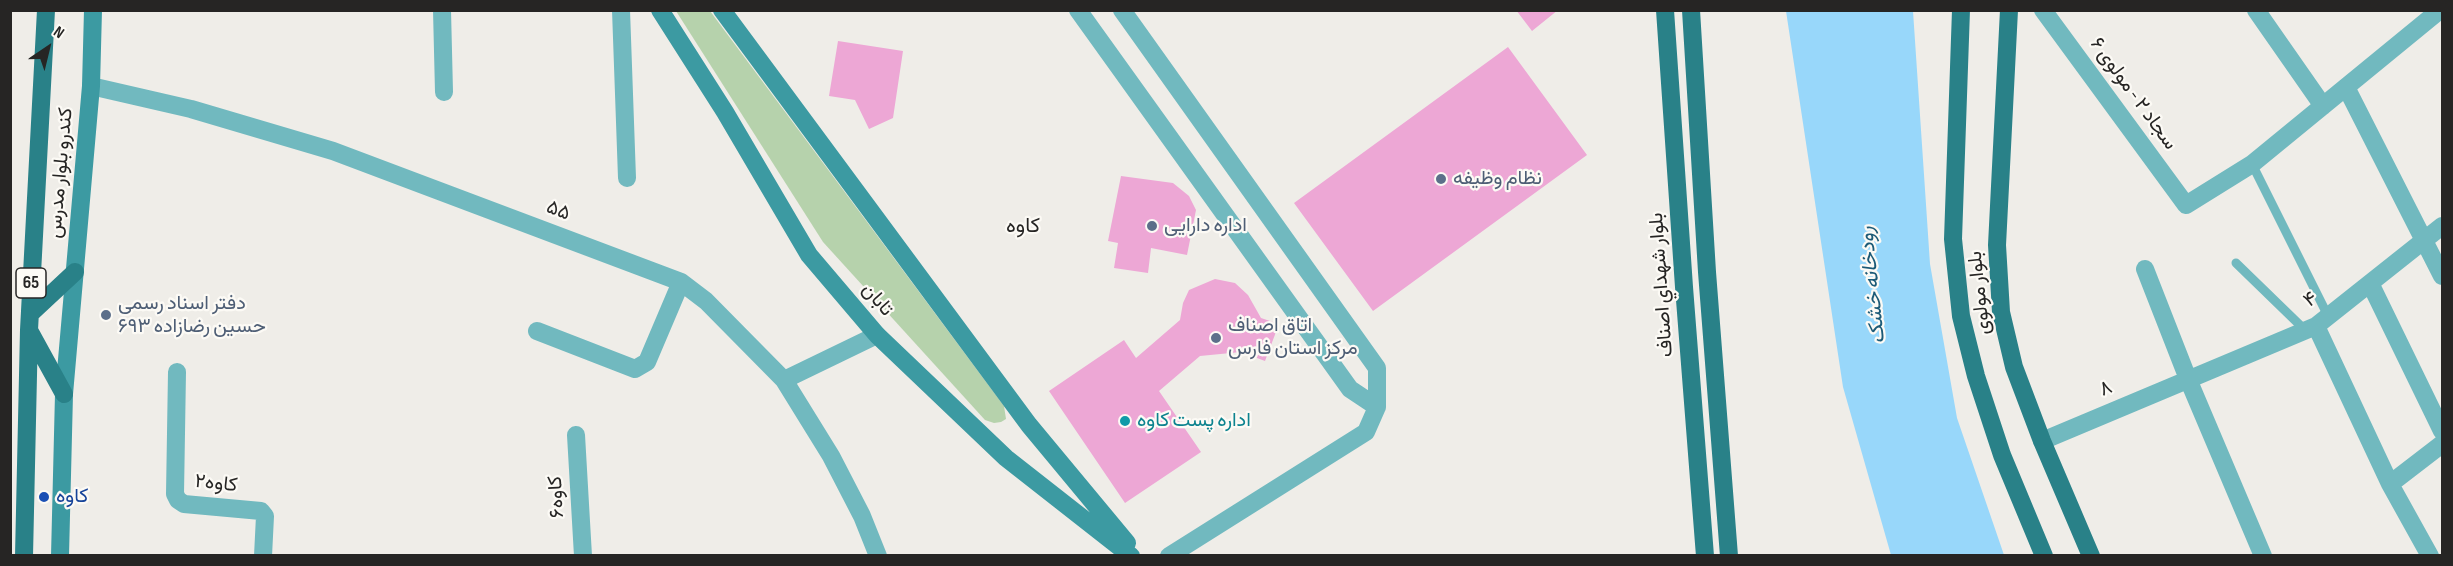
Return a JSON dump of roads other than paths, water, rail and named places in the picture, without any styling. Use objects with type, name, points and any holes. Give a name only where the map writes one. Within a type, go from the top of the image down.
[{"type":"main road","name":"65","points":[[24,555],[29,322],[46,10]]},
{"type":"main road","name":"بلوار شهداي اصناف","points":[[1665,10],[1684,287],[1706,555]]},
{"type":"main road","points":[[1691,10],[1707,272],[1729,555]]},
{"type":"main road","name":"بلوار مولوی","points":[[1961,10],[1953,239],[1961,316],[1976,376],[2002,455],[2044,555]]},
{"type":"main road","name":"بلوار مولوی","points":[[2009,10],[1997,245],[2001,312],[2014,367],[2042,441],[2091,555]]},
{"type":"main road","points":[[64,394],[29,322],[75,272]]},
{"type":"street","name":"کندرو بلوار مدرس","points":[[60,555],[64,394],[91,86],[93,10]]},
{"type":"street","points":[[442,10],[444,92]]},
{"type":"street","points":[[621,10],[627,178]]},
{"type":"street","name":"تابان","points":[[660,10],[725,112],[808,255],[877,335],[1006,458],[1131,555]]},
{"type":"street","points":[[722,10],[1029,425],[1137,555]]},
{"type":"street","points":[[1078,10],[1350,389],[1377,407]]},
{"type":"street","points":[[1122,10],[1377,368],[1377,407],[1366,432],[1169,555]]},
{"type":"street","name":"سجاد ۲ - مولوی ۶","points":[[2043,10],[2186,205],[2252,164]]},
{"type":"street","points":[[2256,10],[2323,106]]},
{"type":"street","points":[[2252,164],[2440,10]]},
{"type":"street","name":"۵۵","points":[[91,86],[191,109],[333,151],[681,282],[706,301],[784,380],[831,456],[862,516],[878,555]]},
{"type":"street","points":[[2346,87],[2442,276]]},
{"type":"street","name":"۴","points":[[2188,379],[2316,324],[2442,226]]},
{"type":"street","points":[[2145,269],[2188,379],[2263,555]]},
{"type":"street","points":[[537,331],[636,369],[647,362],[681,282]]},
{"type":"street","points":[[2370,283],[2442,431]]},
{"type":"street","points":[[2316,324],[2390,484],[2430,555]]},
{"type":"street","points":[[784,380],[877,335]]},
{"type":"street","name":"کاوه۲","points":[[177,372],[175,494],[184,504],[261,511],[265,516],[263,555]]},
{"type":"street","name":"۸","points":[[2042,441],[2188,379]]},
{"type":"street","name":"کاوه۶","points":[[576,435],[583,555]]},
{"type":"street","points":[[2390,484],[2442,444]]},
{"type":"lane","points":[[2252,164],[2316,324]]},
{"type":"lane","points":[[2236,263],[2316,324]]},
{"type":"water","name":"رودخانه خشک","points":[[1786,11],[1913,11],[1930,264],[1957,418],[2004,555],[1891,555],[1843,387]]},
{"type":"place","name":"نظام وظیفه","points":[[1441,179]]},
{"type":"place","name":"اداره دارایی","points":[[1152,226]]},
{"type":"place","name":"دفتر اسناد رسمی ۶۹۳ حسین رضازاده","points":[[106,315]]},
{"type":"place","name":"اتاق اصناف مرکز استان فارس","points":[[1216,338]]},
{"type":"place","name":"اداره پست کاوه","points":[[1125,421]]},
{"type":"place","name":"کاوه","points":[[44,497]]},
{"type":"district","name":"کاوه","points":[[1023,227]]}]
